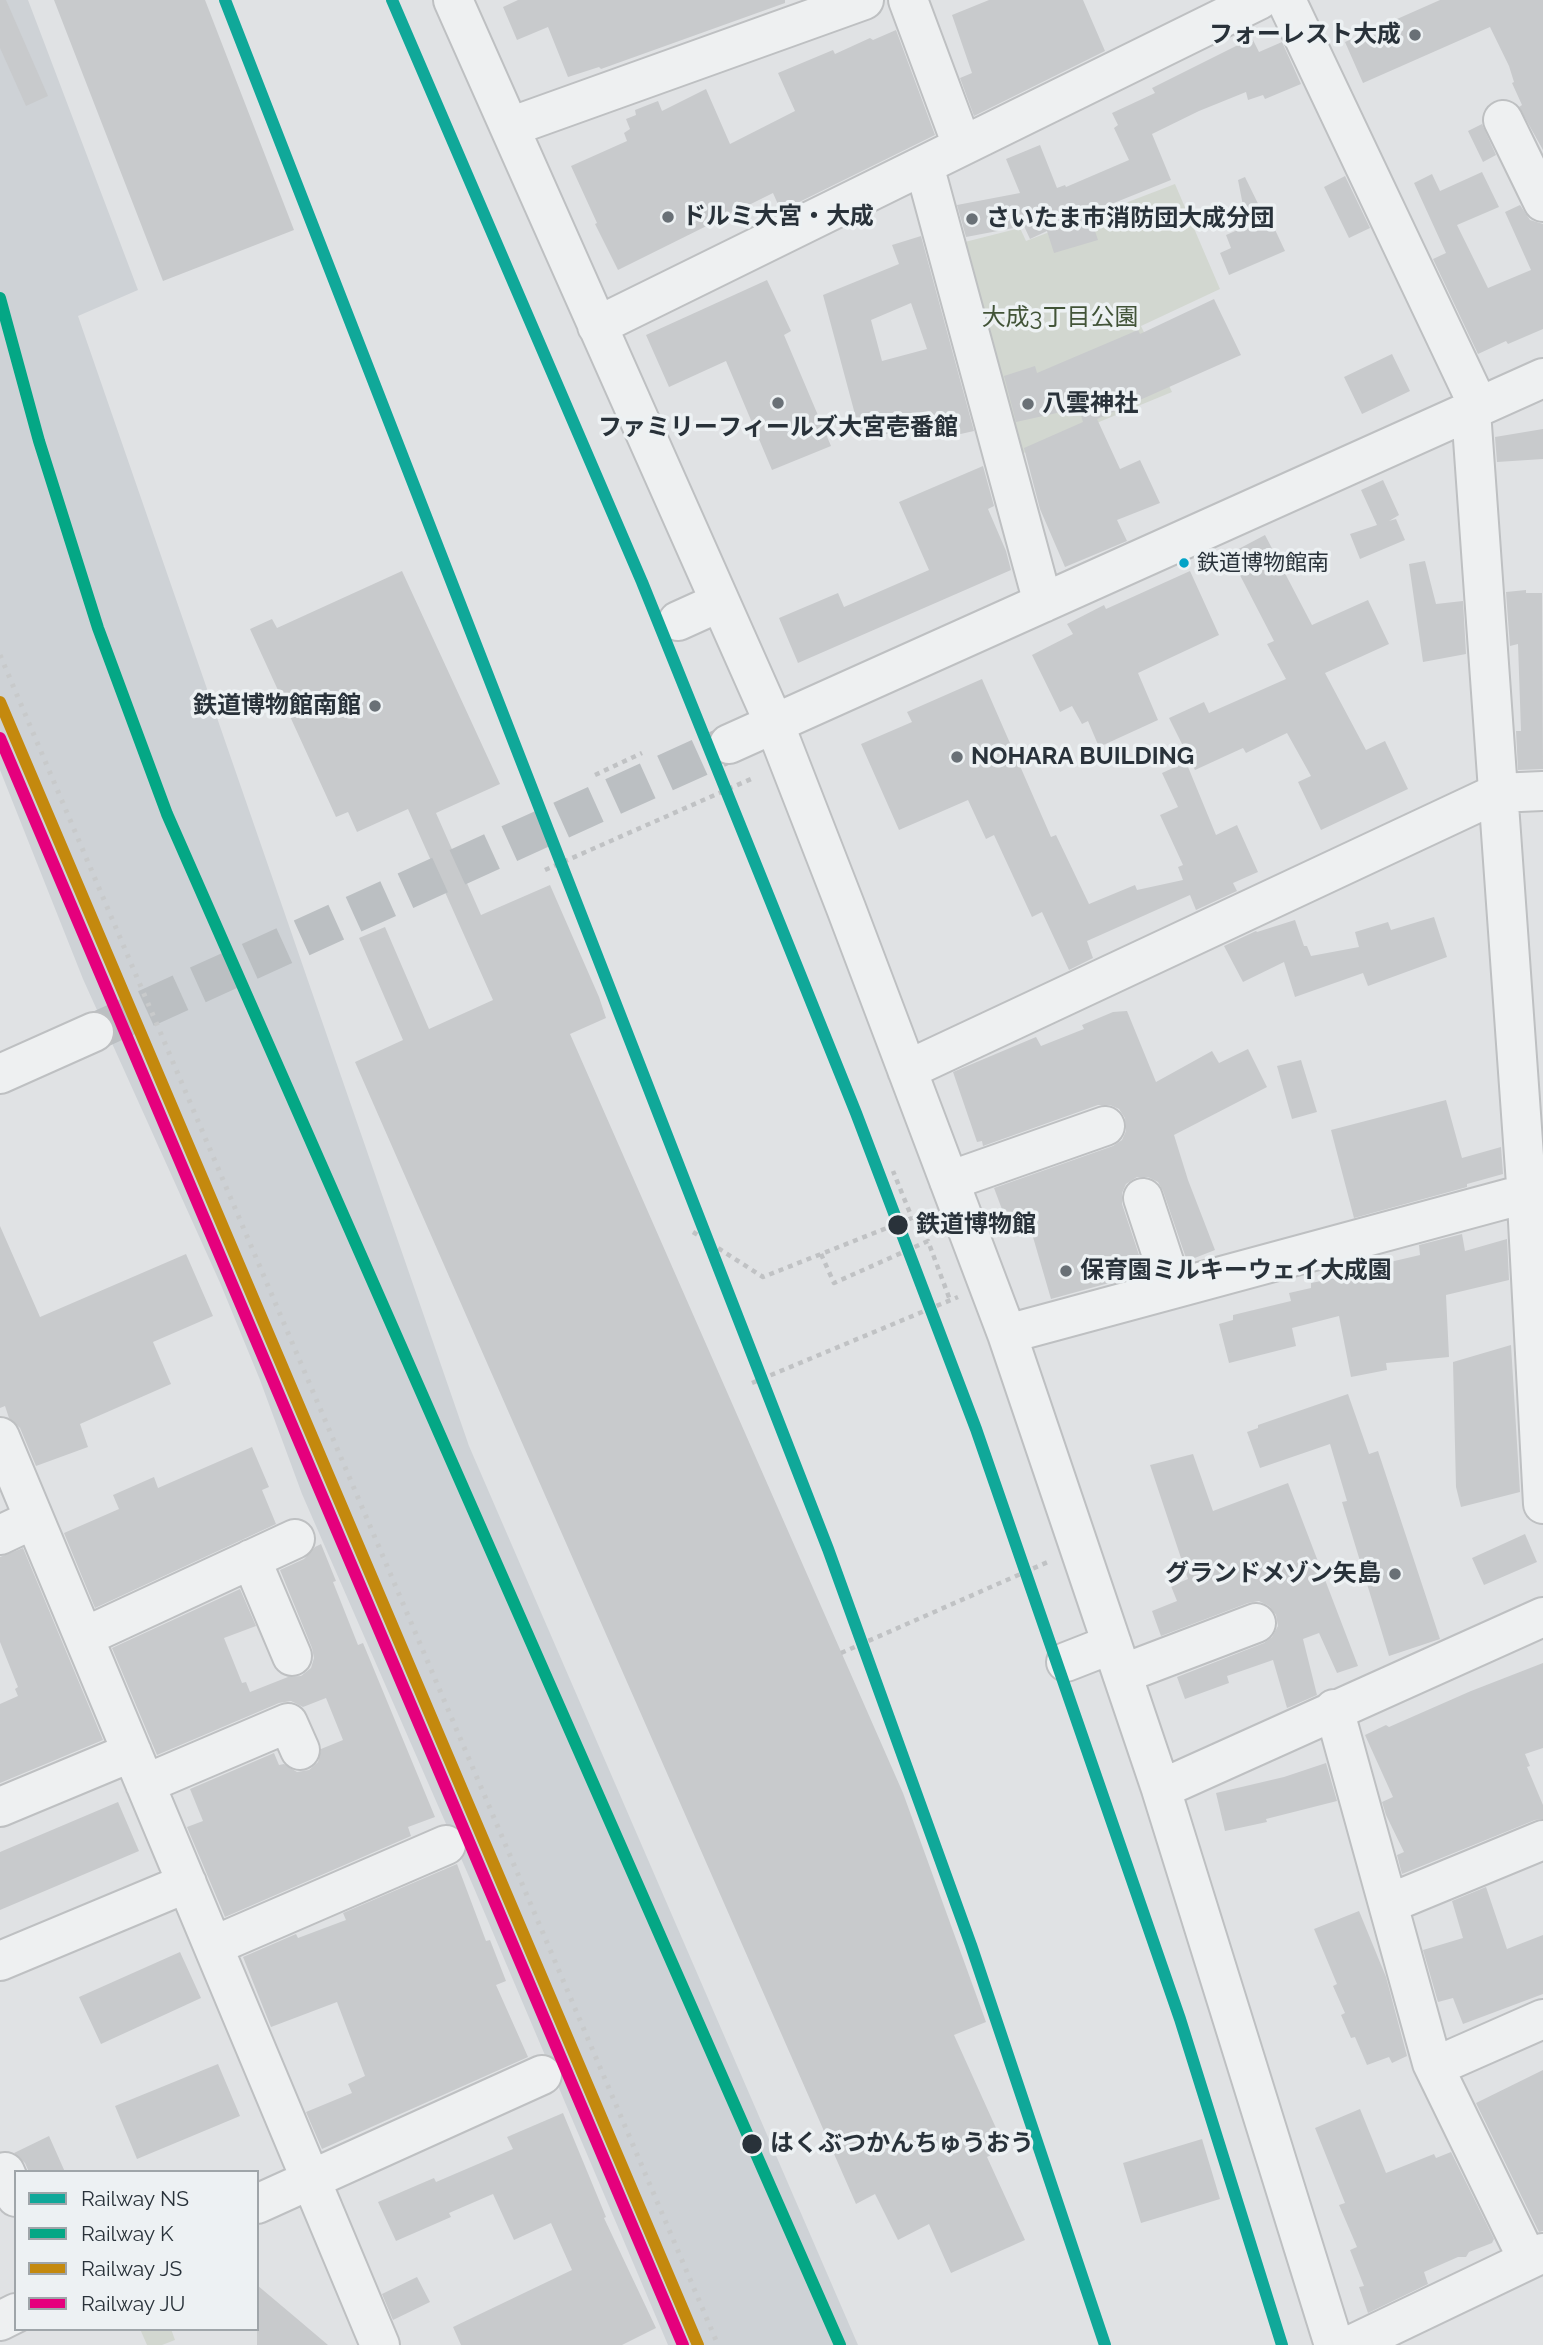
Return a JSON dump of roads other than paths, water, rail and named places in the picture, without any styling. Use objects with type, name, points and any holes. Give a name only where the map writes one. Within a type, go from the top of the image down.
[{"type":"street","points":[[453,0],[774,723],[1007,1334],[1161,1789],[1334,2345]]},
{"type":"street","points":[[510,127],[864,0]]},
{"type":"street","points":[[908,0],[962,145]]},
{"type":"street","points":[[597,326],[1259,0]]},
{"type":"street","points":[[1286,0],[1475,409],[1498,793],[1535,1191],[1543,1504]]},
{"type":"street","points":[[1503,120],[1543,202]]},
{"type":"street","points":[[924,164],[1043,603]]},
{"type":"street","points":[[729,744],[1543,378]]},
{"type":"street","points":[[678,621],[720,602]]},
{"type":"street","points":[[907,1070],[1498,793],[1543,791]]},
{"type":"street","points":[[0,1074],[94,1032]]},
{"type":"street","points":[[949,1181],[1105,1126]]},
{"type":"street","points":[[1007,1334],[1535,1191]]},
{"type":"street","points":[[1143,1198],[1173,1289]]},
{"type":"street","points":[[0,1437],[380,2345]]},
{"type":"street","points":[[0,1535],[34,1519]]},
{"type":"street","points":[[84,1637],[295,1539]]},
{"type":"street","points":[[251,1559],[292,1656]]},
{"type":"street","points":[[1161,1789],[1543,1617]]},
{"type":"street","points":[[1066,1662],[1117,1659],[1256,1623]]},
{"type":"street","points":[[1334,1709],[1434,2067],[1537,2262],[1351,2345]]},
{"type":"street","points":[[0,1807],[288,1723],[300,1750]]},
{"type":"street","points":[[1388,1903],[1543,1840]]},
{"type":"street","points":[[213,1946],[446,1845]]},
{"type":"street","points":[[0,1961],[187,1883]]},
{"type":"street","points":[[1434,2067],[1543,2019]]},
{"type":"street","points":[[259,2203],[542,2075]]},
{"type":"tunnel","points":[[94,1032],[729,744]]},
{"type":"railway","points":[[0,655],[718,2345]]},
{"type":"rail line","name":"NS","points":[[225,0],[828,1549],[971,1945],[1105,2345]]},
{"type":"rail line","name":"NS","points":[[392,0],[642,582],[856,1113],[976,1429],[1180,2019],[1282,2345]]},
{"type":"rail line","name":"K","points":[[0,298],[39,441],[98,628],[167,814],[840,2345]]},
{"type":"rail line","name":"JS","points":[[0,702],[698,2345]]},
{"type":"rail line","name":"JU","points":[[0,738],[683,2345]]},
{"type":"place","name":"フォーレスト大成","points":[[1415,35]]},
{"type":"place","name":"ドルミ大宮・大成","points":[[668,217]]},
{"type":"place","name":"さいたま市消防団大成分団","points":[[972,219]]},
{"type":"place","name":"ファミリーフィールズ大宮壱番館","points":[[778,403]]},
{"type":"place","name":"八雲神社","points":[[1028,404]]},
{"type":"place","name":"鉄道博物館南","points":[[1184,563]]},
{"type":"place","name":"鉄道博物館南館","points":[[375,706]]},
{"type":"place","name":"NOHARA BUILDING","points":[[957,757]]},
{"type":"place","name":"鉄道博物館","points":[[898,1225]]},
{"type":"place","name":"保育園ミルキーウェイ大成園","points":[[1066,1271]]},
{"type":"place","name":"グランドメゾン矢島","points":[[1395,1574]]},
{"type":"place","name":"はくぶつかんちゅうおう","points":[[752,2144]]},
{"type":"park label","name":"大成3丁目公園","points":[[1060,318]]}]
